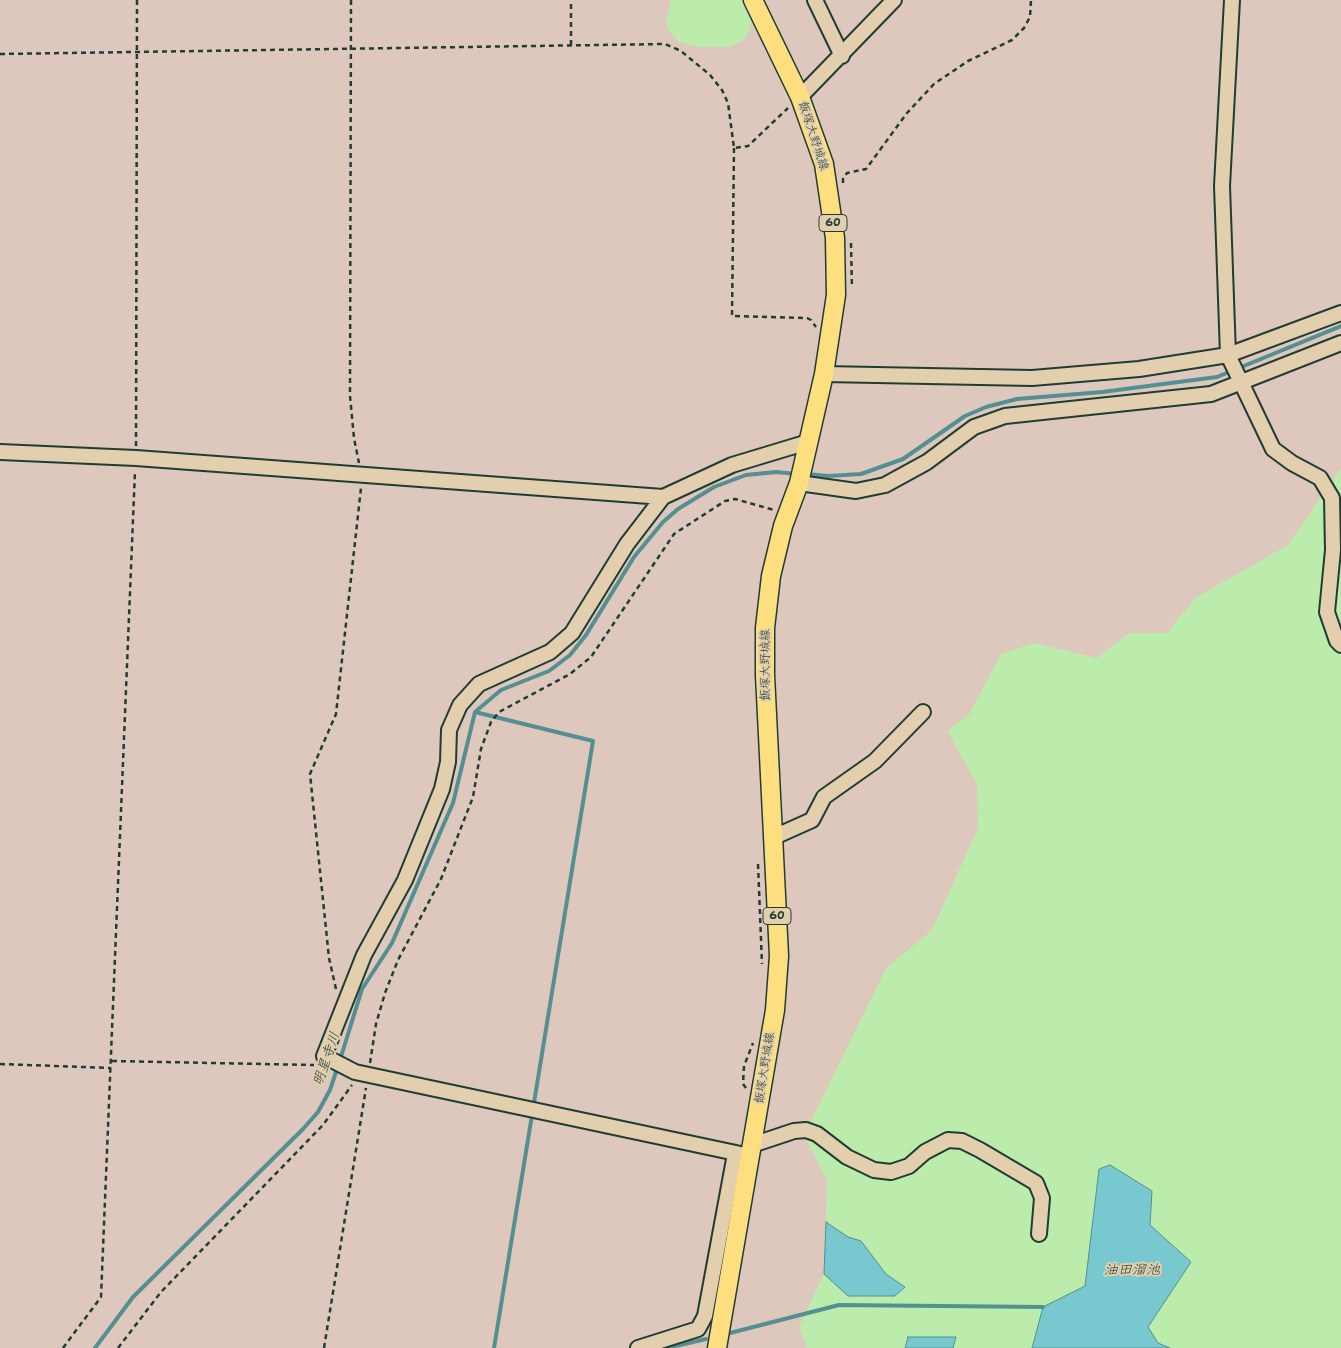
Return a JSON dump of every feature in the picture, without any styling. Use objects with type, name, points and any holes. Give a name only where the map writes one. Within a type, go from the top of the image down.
[{"type":"main road","name":"飯塚大野城線","points":[[717,1348],[746,1152],[760,1096],[775,1010],[779,956],[765,675],[765,628],[771,576],[787,514],[799,483],[824,374],[836,295],[835,238],[824,164],[800,97],[753,0]]},
{"type":"street","points":[[814,0],[842,56]]},
{"type":"street","points":[[800,97],[842,56],[894,0]]},
{"type":"street","points":[[1232,0],[1222,186],[1228,355],[1273,449],[1292,463],[1320,478],[1332,498],[1333,550],[1328,612],[1341,645]]},
{"type":"street","points":[[824,374],[1032,378],[1139,369],[1228,355],[1341,313]]},
{"type":"street","points":[[799,483],[856,491],[885,485],[927,462],[974,427],[1005,416],[1211,394],[1341,343]]},
{"type":"street","points":[[806,450],[732,465],[663,497],[627,544],[572,633],[550,652],[479,684],[460,705],[450,730],[448,762],[442,789],[405,880],[364,955],[324,1056],[361,1074],[746,1152],[794,1131],[806,1130],[817,1134],[847,1157],[874,1170],[891,1172],[909,1166],[926,1152],[948,1140],[962,1142],[980,1150],[1036,1183],[1042,1198],[1039,1234]]},
{"type":"street","points":[[0,452],[136,458],[663,497]]},
{"type":"street","points":[[774,837],[812,820],[824,797],[875,761],[923,712]]},
{"type":"street","points":[[638,1348],[698,1330],[705,1316],[746,1152]]},
{"type":"path","points":[[63,1348],[101,1297],[136,458],[137,0]]},
{"type":"path","points":[[341,1010],[329,958],[310,774],[336,714],[362,474],[354,438],[350,396],[351,0]]},
{"type":"path","points":[[571,0],[571,45]]},
{"type":"path","points":[[843,188],[843,179],[847,173],[866,169],[907,113],[934,84],[968,61],[1012,40],[1018,34],[1030,17],[1031,0]]},
{"type":"path","points":[[0,54],[665,44],[680,50],[710,75],[722,90],[728,103],[734,148],[732,316],[807,318],[815,324],[816,330]]},
{"type":"path","points":[[734,148],[748,146],[800,97]]},
{"type":"path","points":[[850,235],[853,253],[851,294]]},
{"type":"path","points":[[324,1348],[361,1074],[385,993],[398,960],[441,879],[473,797],[482,749],[490,722],[499,712],[570,674],[591,657],[674,534],[725,501],[735,499],[787,514]]},
{"type":"path","points":[[758,856],[762,972]]},
{"type":"path","points":[[754,1042],[744,1066],[743,1084],[747,1089],[760,1096]]},
{"type":"path","points":[[112,1061],[317,1065],[324,1056]]},
{"type":"path","points":[[0,1064],[111,1068]]},
{"type":"path","points":[[118,1348],[161,1292],[299,1152],[323,1125],[361,1074]]},
{"type":"green space","points":[[671,0],[742,0],[752,19],[748,34],[742,41],[730,47],[698,47],[679,42],[669,31],[666,21]]},
{"type":"green space","points":[[1341,468],[1341,1348],[807,1348],[799,1326],[824,1274],[827,1180],[804,1135],[886,968],[932,930],[978,828],[977,784],[947,731],[969,714],[1001,654],[1034,643],[1097,658],[1129,633],[1167,633],[1195,598],[1288,545]]},
{"type":"water","name":"油田溜池","points":[[1110,1165],[1152,1191],[1150,1225],[1191,1262],[1148,1327],[1158,1343],[1170,1348],[1032,1348],[1043,1307],[1085,1286],[1099,1169]]},
{"type":"water","points":[[826,1222],[848,1237],[861,1241],[886,1274],[905,1287],[895,1296],[848,1296],[824,1274]]},
{"type":"water","points":[[908,1337],[956,1337],[953,1348],[905,1348]]},
{"type":"waterway","points":[[807,474],[828,476],[861,474],[903,459],[965,416],[986,407],[1017,399],[1102,392],[1217,377],[1341,326]]},
{"type":"waterway","points":[[475,712],[501,690],[549,671],[570,655],[586,635],[634,557],[663,522],[678,509],[714,487],[746,475],[776,472],[797,474]]},
{"type":"waterway","points":[[475,712],[593,741],[494,1348]]},
{"type":"waterway","name":"明星寺川","points":[[340,1060],[362,989],[392,943],[453,803],[475,712]]},
{"type":"waterway","name":"明星寺川","points":[[95,1348],[133,1297],[318,1112],[330,1090],[338,1066]]},
{"type":"waterway","points":[[730,1333],[839,1305],[1043,1307]]},
{"type":"waterway","points":[[667,1348],[706,1339]]}]
